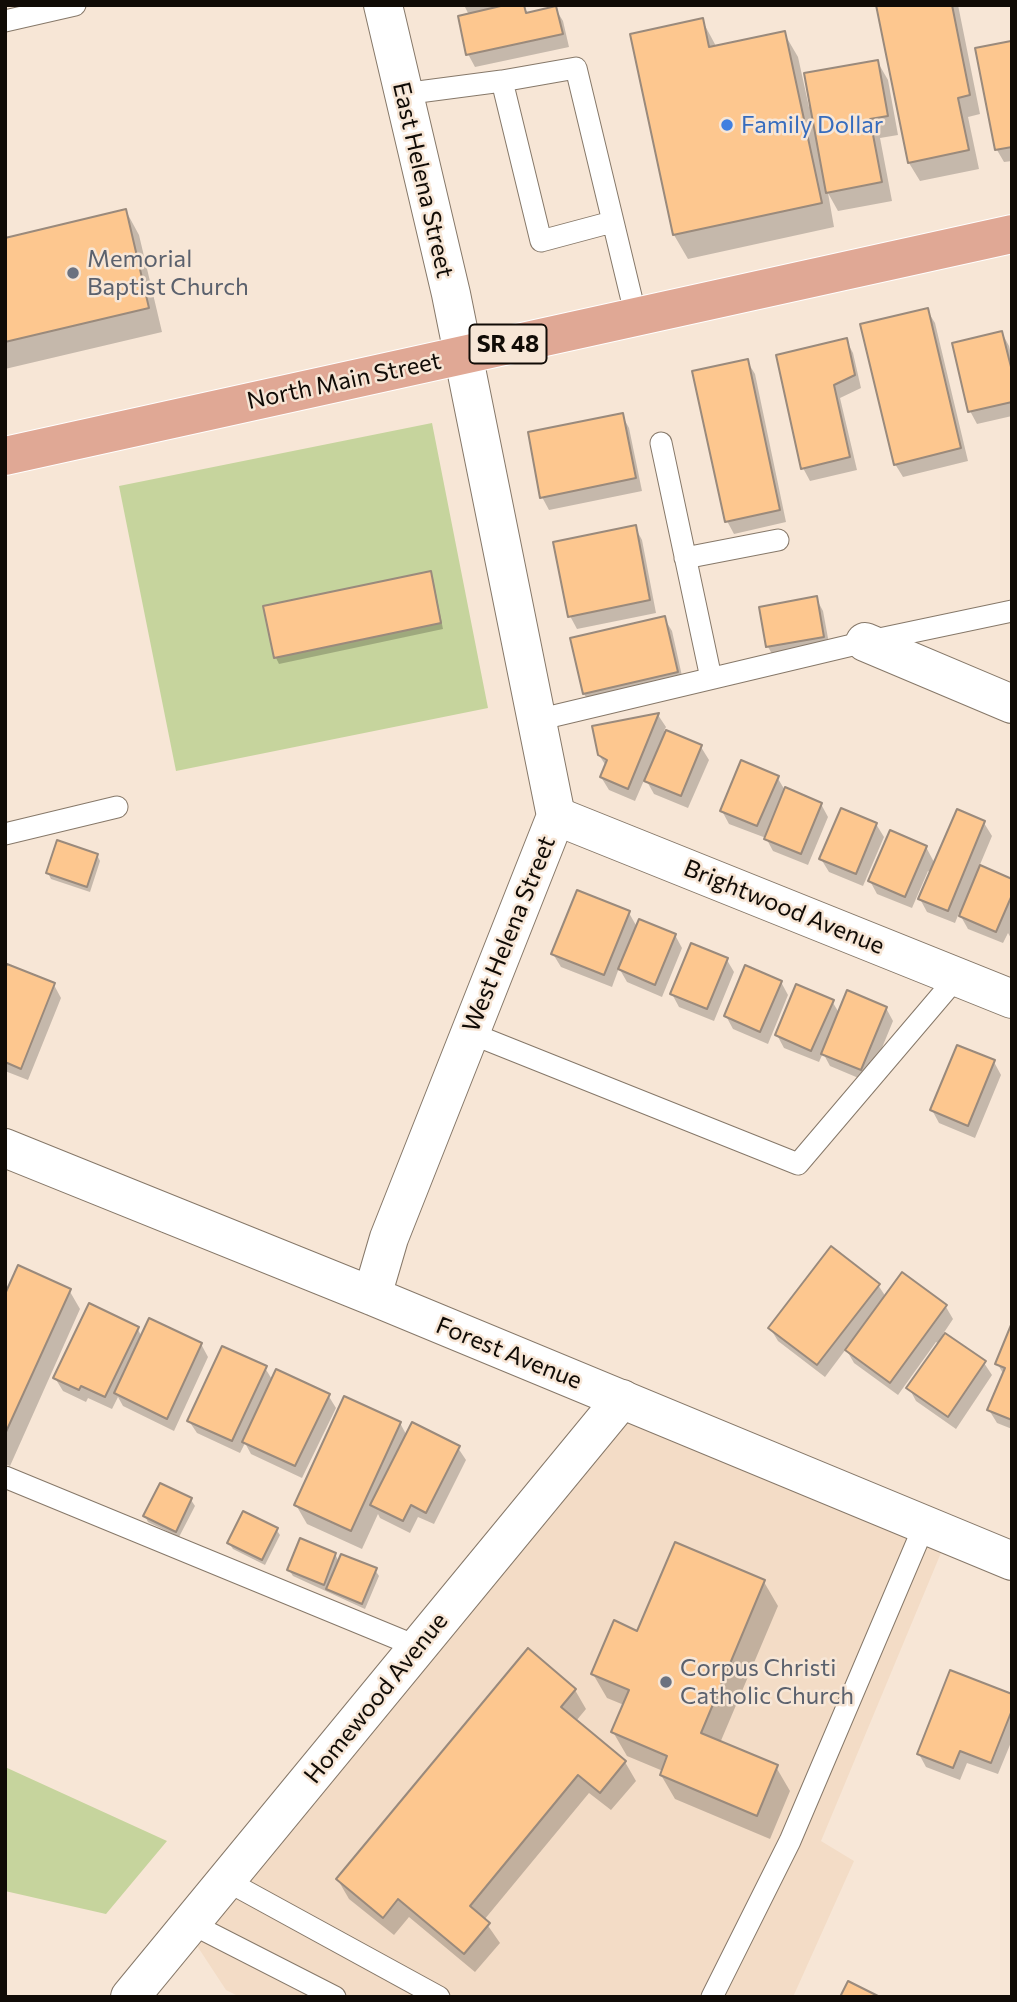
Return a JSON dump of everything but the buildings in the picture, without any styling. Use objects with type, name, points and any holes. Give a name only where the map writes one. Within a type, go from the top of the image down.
[{"type":"main road","name":"North Main Street","points":[[5,456],[1012,234]]},
{"type":"street","name":"East Helena Street","points":[[383,5],[451,294],[462,355]]},
{"type":"street","name":"West Helena Street","points":[[372,1296],[389,1238],[556,816],[462,355]]},
{"type":"street","points":[[865,642],[1012,704]]},
{"type":"street","name":"Brightwood Avenue","points":[[556,816],[1012,999]]},
{"type":"street","name":"Forest Avenue","points":[[5,1148],[372,1296],[1012,1561]]},
{"type":"street","name":"Homewood Avenue","points":[[130,1997],[622,1399]]},
{"type":"lane","points":[[5,21],[67,6]]},
{"type":"lane","points":[[403,94],[576,68],[636,317]]},
{"type":"lane","points":[[502,81],[541,241],[612,222]]},
{"type":"lane","points":[[660,443],[712,678]]},
{"type":"lane","points":[[685,558],[778,540]]},
{"type":"lane","points":[[537,720],[865,642],[1012,611]]},
{"type":"lane","points":[[5,835],[117,807]]},
{"type":"lane","points":[[470,1033],[799,1164],[957,977]]},
{"type":"lane","points":[[5,1477],[418,1647]]},
{"type":"lane","points":[[712,1997],[790,1841],[924,1526]]},
{"type":"lane","points":[[227,1881],[439,1997]]},
{"type":"lane","points":[[192,1924],[335,1997]]},
{"type":"shaded area","points":[[622,1399],[948,1536],[821,1841],[854,1861],[793,1997],[240,1997],[226,1990],[186,1929]]},
{"type":"green space","points":[[432,423],[488,708],[176,771],[119,486]]},
{"type":"green space","points":[[5,1767],[167,1841],[106,1914],[5,1891]]},
{"type":"place","name":"Family Dollar","points":[[727,125]]},
{"type":"place","name":"Memorial Baptist Church","points":[[73,273]]},
{"type":"place","name":"Corpus Christi Catholic Church","points":[[666,1682]]}]
